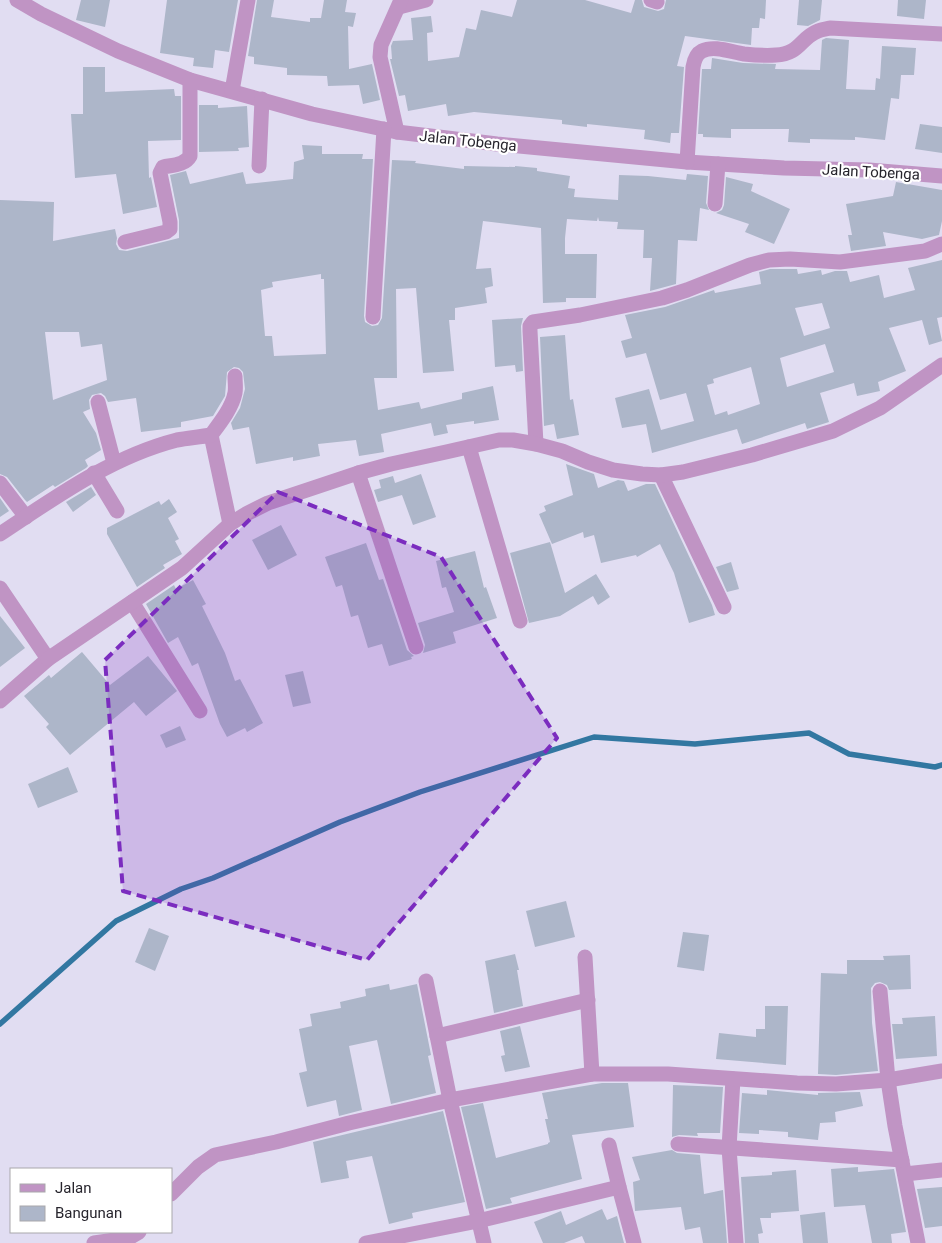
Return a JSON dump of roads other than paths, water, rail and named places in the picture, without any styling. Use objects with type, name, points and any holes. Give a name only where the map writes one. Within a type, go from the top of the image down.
[{"type":"street","name":"Jalan Tobenga","points":[[17,0],[118,52],[190,80],[312,114],[390,131],[497,144],[687,162],[784,168],[869,170],[942,176]]},
{"type":"street","points":[[232,91],[248,0]]},
{"type":"street","points":[[373,317],[390,131],[380,57],[381,45],[400,4],[426,0]]},
{"type":"street","points":[[687,162],[694,59],[701,52],[711,48],[745,54],[775,56],[787,54],[797,49],[809,36],[830,28],[942,34]]},
{"type":"street","points":[[125,242],[166,232],[170,228],[160,173],[163,167],[182,163],[190,156],[190,80]]},
{"type":"street","points":[[259,166],[262,99]]},
{"type":"street","points":[[715,204],[718,164]]},
{"type":"street","points":[[536,444],[530,331],[530,326],[533,322],[580,315],[662,298],[750,265],[769,260],[790,259],[840,262],[925,251],[942,244]]},
{"type":"street","points":[[0,701],[48,660],[182,568],[230,524],[268,503],[391,464],[499,440],[513,440],[536,444],[613,470],[661,475],[683,472],[752,455],[833,431],[880,408],[942,365]]},
{"type":"street","points":[[0,534],[94,473],[114,463],[160,445],[211,435],[221,423],[236,392],[235,376]]},
{"type":"street","points":[[98,402],[114,463]]},
{"type":"street","points":[[211,435],[230,524]]},
{"type":"street","points":[[469,447],[520,621]]},
{"type":"street","points":[[94,473],[117,511]]},
{"type":"street","points":[[358,473],[416,647]]},
{"type":"street","points":[[661,475],[724,607]]},
{"type":"street","points":[[0,483],[26,517]]},
{"type":"street","points":[[0,588],[48,660]]},
{"type":"street","points":[[132,602],[200,711]]},
{"type":"street","points":[[585,957],[592,1074]]},
{"type":"street","points":[[426,981],[450,1100],[484,1243]]},
{"type":"street","points":[[880,991],[888,1080],[918,1243]]},
{"type":"street","points":[[437,1036],[588,1000]]},
{"type":"street","points":[[172,1193],[198,1167],[215,1155],[276,1142],[349,1122],[450,1100],[592,1074],[668,1074],[836,1084],[888,1080],[942,1071]]},
{"type":"street","points":[[733,1079],[729,1148],[736,1243]]},
{"type":"street","points":[[678,1144],[942,1170]]},
{"type":"street","points":[[609,1145],[634,1243]]},
{"type":"street","points":[[366,1243],[478,1221],[619,1187]]},
{"type":"street","points":[[94,1243],[129,1238],[137,1233]]},
{"type":"waterway","points":[[0,1024],[116,921],[181,889],[213,878],[340,822],[420,792],[594,737],[695,744],[809,733],[849,754],[935,767],[942,765]]}]
